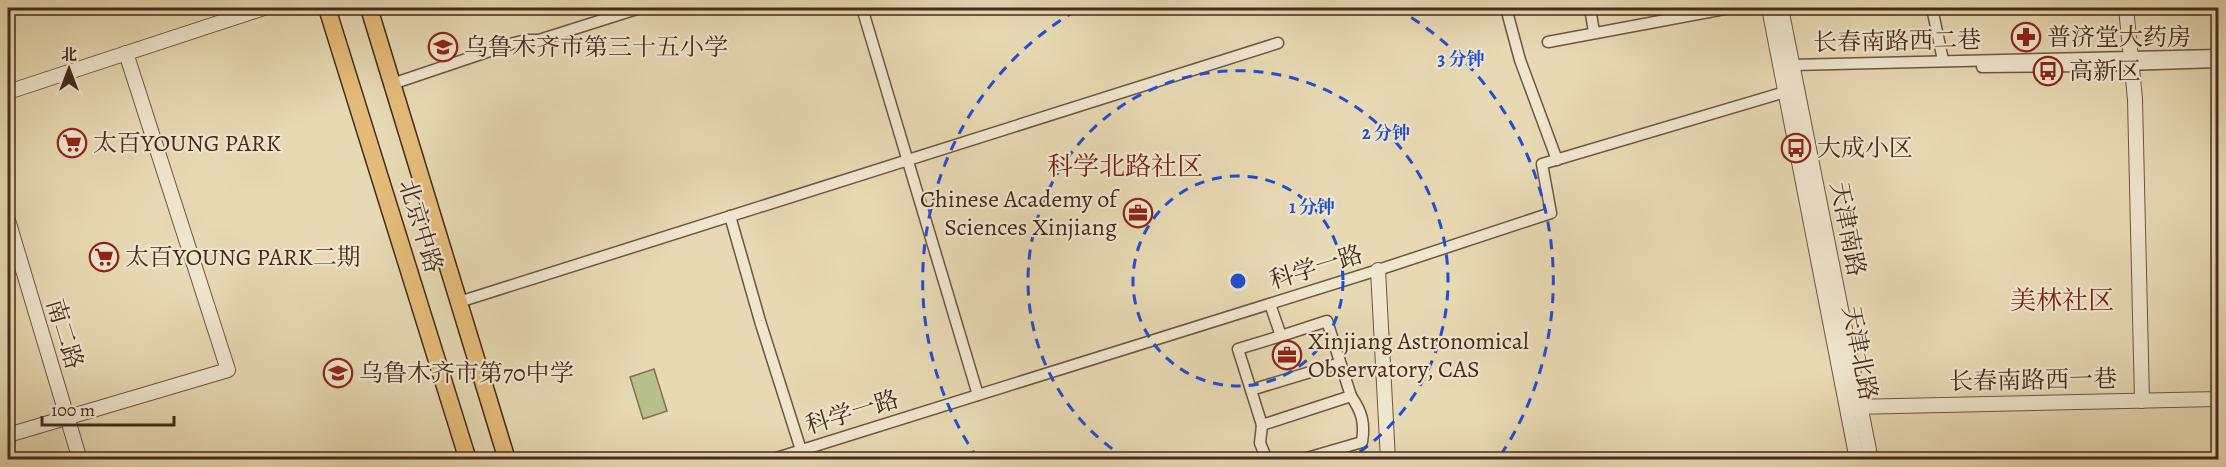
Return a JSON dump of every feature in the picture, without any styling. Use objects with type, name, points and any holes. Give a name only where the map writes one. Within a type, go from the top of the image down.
[{"type":"main road","name":"北京中路","points":[[327,8],[468,459]]},
{"type":"main road","name":"北京中路","points":[[369,8],[507,459]]},
{"type":"street","points":[[8,92],[264,8]]},
{"type":"street","points":[[392,84],[514,43],[539,40],[640,8]]},
{"type":"street","points":[[862,8],[978,395]]},
{"type":"street","points":[[1506,8],[1520,60],[1557,160],[1785,92]]},
{"type":"street","points":[[1590,8],[1594,32]]},
{"type":"street","points":[[1548,42],[1690,11],[1731,8]]},
{"type":"street","points":[[1769,8],[1785,92],[1814,207]]},
{"type":"street","name":"天津南路","points":[[1781,8],[1793,68],[1814,207],[1854,406],[1871,459]]},
{"type":"street","points":[[1932,8],[1943,60]]},
{"type":"street","points":[[2126,8],[2135,99],[2142,401]]},
{"type":"street","points":[[459,302],[1278,43]]},
{"type":"street","points":[[8,435],[228,370],[126,53]]},
{"type":"street","name":"长春南路西二巷","points":[[1793,68],[2132,60],[2218,55]]},
{"type":"street","name":"长春南路西二巷","points":[[1793,68],[1943,60],[2218,62]]},
{"type":"street","name":"科学一路","points":[[770,459],[1378,270],[1551,213],[1542,164],[1557,160]]},
{"type":"street","points":[[730,216],[801,450]]},
{"type":"street","name":"南二路","points":[[8,220],[80,459]]},
{"type":"street","points":[[1378,270],[1388,459]]},
{"type":"street","points":[[1270,304],[1281,336]]},
{"type":"street","points":[[1267,459],[1260,442],[1262,425],[1238,349],[1327,321],[1351,396],[1360,409],[1365,427],[1362,442],[1300,459]]},
{"type":"street","points":[[1251,390],[1340,363]]},
{"type":"street","points":[[1262,425],[1351,396]]},
{"type":"street","name":"长春南路西一巷","points":[[1854,406],[2218,399]]},
{"type":"street","name":"天津北路","points":[[1854,406],[1857,459]]},
{"type":"green space","points":[[654,369],[667,411],[643,419],[630,377]]},
{"type":"place","name":"普济堂大药房","points":[[2026,37]]},
{"type":"place","name":"乌鲁木齐市第三十五小学","points":[[443,47]]},
{"type":"place","name":"高新区","points":[[2048,71]]},
{"type":"place","name":"太百YOUNG PARK","points":[[72,143]]},
{"type":"place","name":"大成小区","points":[[1796,148]]},
{"type":"place","name":"Chinese Academy of Sciences Xinjiang","points":[[1138,213]]},
{"type":"place","name":"太百YOUNG PARK二期","points":[[104,257]]},
{"type":"place","name":"Xinjiang Astronomical Observatory, CAS","points":[[1287,355]]},
{"type":"place","name":"乌鲁木齐市第70中学","points":[[338,373]]},
{"type":"district","name":"科学北路社区","points":[[1125,166]]},
{"type":"district","name":"美林社区","points":[[2062,300]]}]
